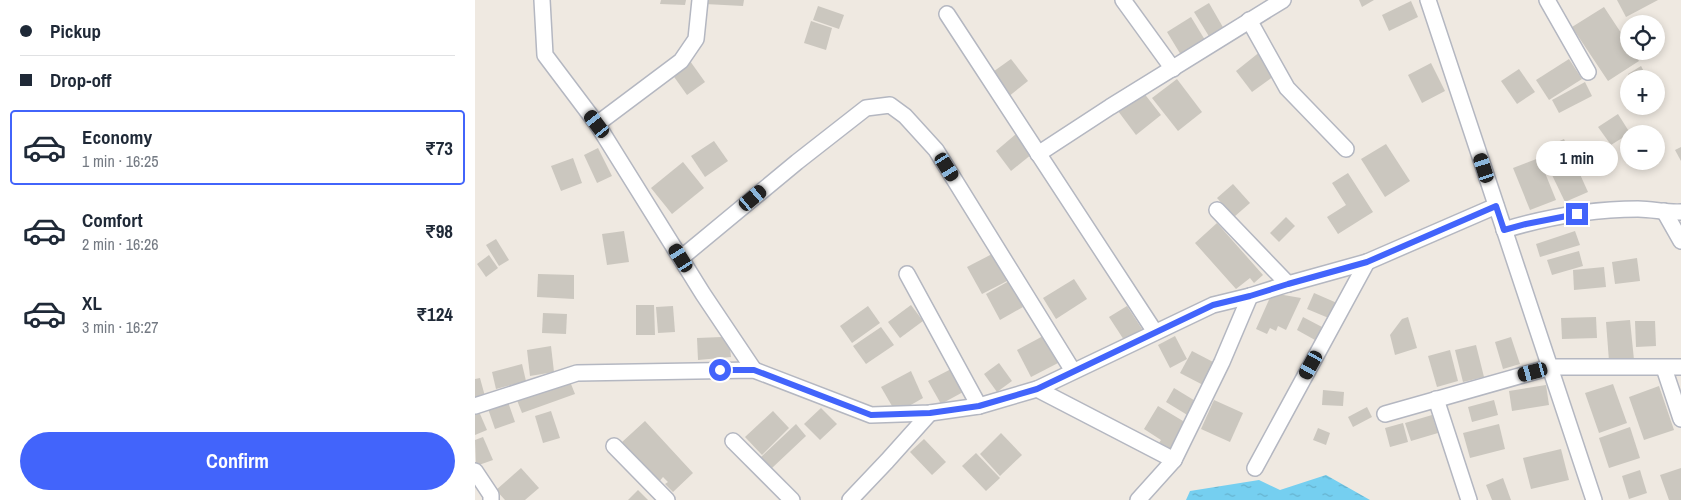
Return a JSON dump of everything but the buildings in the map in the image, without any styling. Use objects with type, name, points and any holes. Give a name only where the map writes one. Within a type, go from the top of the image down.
[{"type":"street","points":[[542,0],[545,55],[597,124],[754,370]]},
{"type":"street","points":[[597,124],[681,61],[696,39],[700,0]]},
{"type":"street","points":[[1123,0],[1173,68]]},
{"type":"street","points":[[1038,154],[1283,0]]},
{"type":"street","points":[[1429,0],[1594,500]]},
{"type":"street","points":[[1547,0],[1588,72]]},
{"type":"street","points":[[947,14],[1155,332]]},
{"type":"street","points":[[1249,20],[1287,88],[1346,149]]},
{"type":"street","points":[[681,258],[797,162],[866,108],[890,105],[905,116],[936,150],[1073,370]]},
{"type":"street","points":[[475,406],[577,373],[754,370],[871,415],[930,413],[979,406],[1037,389],[1073,370],[1213,305],[1367,262],[1496,206]]},
{"type":"street","points":[[1504,230],[1545,220],[1606,210],[1639,209],[1681,212]]},
{"type":"street","points":[[1217,210],[1288,284]]},
{"type":"street","points":[[1664,211],[1681,241]]},
{"type":"street","points":[[1255,468],[1367,262]]},
{"type":"street","points":[[907,274],[979,406]]},
{"type":"street","points":[[1137,500],[1174,460],[1222,362],[1250,296]]},
{"type":"street","points":[[1385,414],[1551,367],[1681,367]]},
{"type":"street","points":[[1664,368],[1681,419]]},
{"type":"street","points":[[1037,389],[1174,460]]},
{"type":"street","points":[[1436,399],[1469,500]]},
{"type":"street","points":[[850,500],[887,462],[930,413]]},
{"type":"street","points":[[733,441],[792,500]]},
{"type":"street","points":[[614,446],[667,500]]},
{"type":"street","points":[[475,471],[491,495],[491,500]]},
{"type":"water","points":[[1326,475],[1370,500],[1186,500],[1190,491],[1259,480],[1280,490]]},
{"type":"route","points":[[720,370],[754,370],[871,415],[930,413],[979,406],[1037,389],[1073,370],[1213,305],[1367,262],[1496,206],[1504,230],[1577,214]]}]
